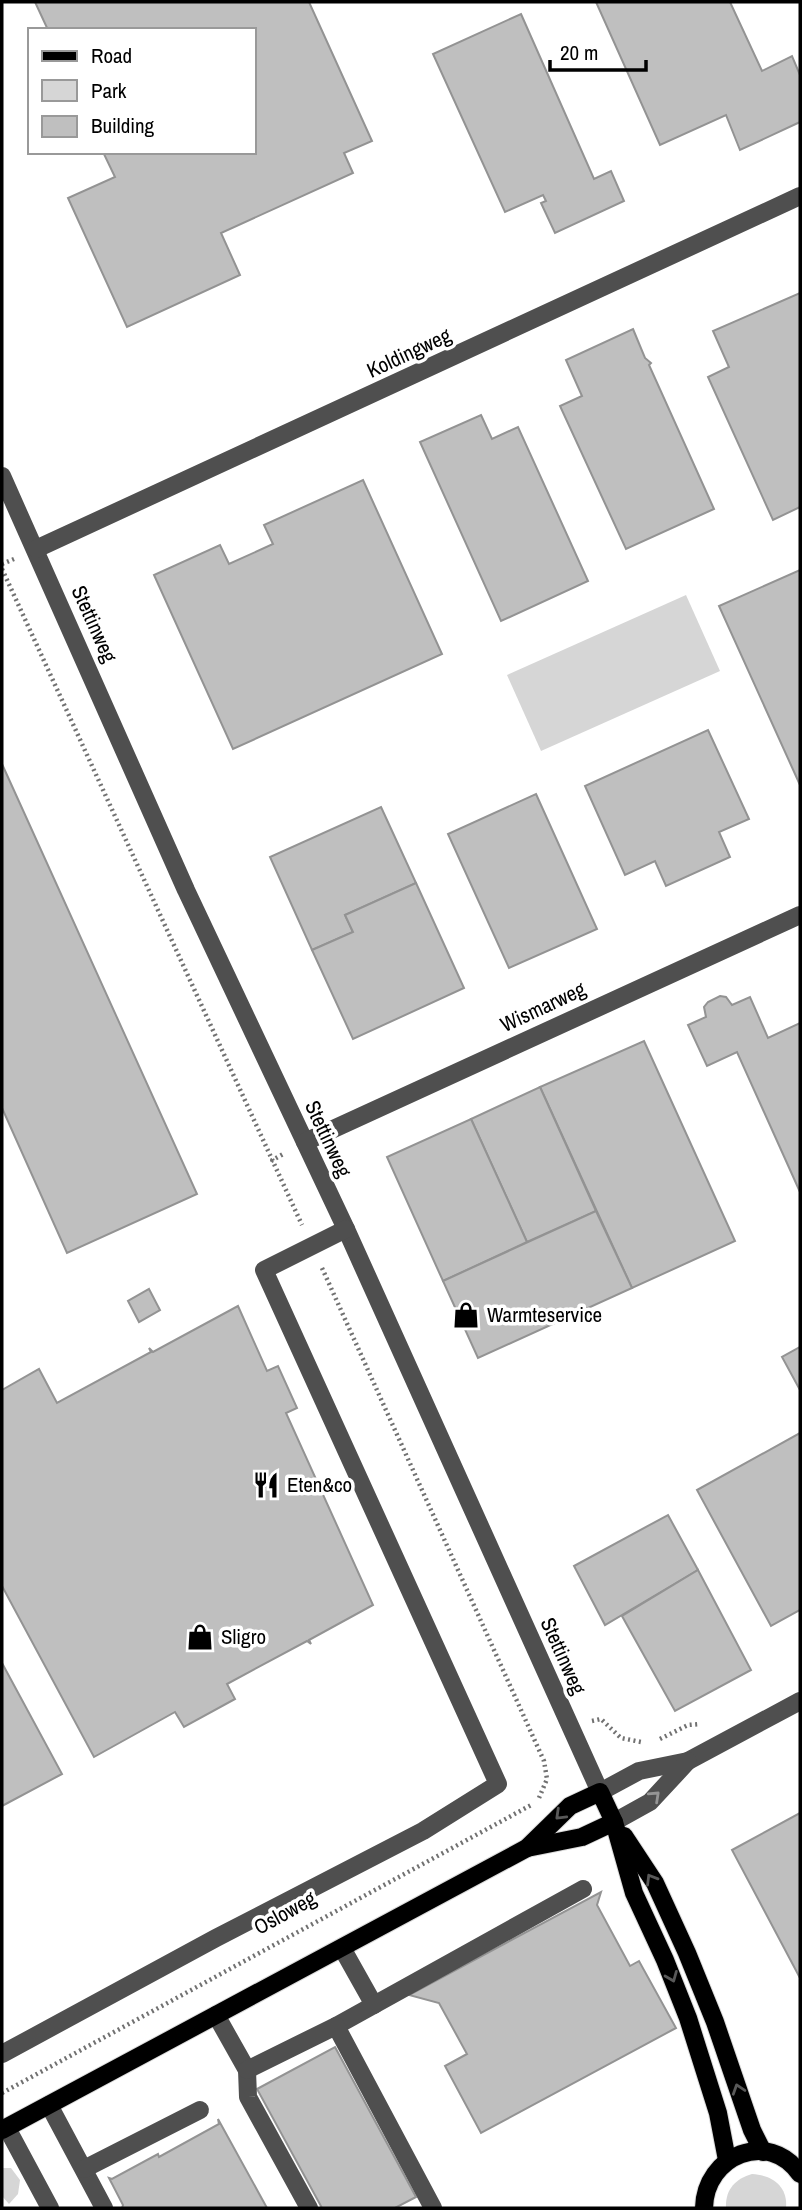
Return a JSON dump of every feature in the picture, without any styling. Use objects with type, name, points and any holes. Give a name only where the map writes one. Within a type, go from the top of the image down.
[{"type":"main road","name":"Stettinweg","points":[[600,1791],[614,1822],[634,1893],[665,1959],[706,2069],[727,2160]]},
{"type":"main road","points":[[5,2129],[527,1848],[569,1806],[600,1791]]},
{"type":"main road","name":"Stettinweg","points":[[614,1822],[654,1882],[687,1952],[715,2022],[752,2130],[763,2152]]},
{"type":"main road","points":[[527,1848],[582,1837],[614,1822]]},
{"type":"main road","points":[[704,2208],[708,2182],[716,2169],[727,2160],[744,2153],[763,2152],[782,2158],[800,2174]]},
{"type":"street","name":"Koldingweg","points":[[36,549],[800,196]]},
{"type":"street","name":"Stettinweg","points":[[2,476],[186,890],[346,1230],[600,1791]]},
{"type":"street","name":"Wismarweg","points":[[304,1142],[800,915]]},
{"type":"street","points":[[2,2054],[216,1938],[424,1831],[498,1784],[264,1270],[346,1230]]},
{"type":"street","points":[[600,1791],[639,1770],[688,1761],[800,1701]]},
{"type":"street","points":[[614,1822],[650,1802],[688,1761]]},
{"type":"street","points":[[247,2070],[336,2026],[583,1889]]},
{"type":"street","points":[[342,1948],[374,2005]]},
{"type":"street","points":[[216,2015],[247,2070],[248,2097],[310,2208]]},
{"type":"street","points":[[336,2026],[433,2208]]},
{"type":"street","points":[[49,2105],[104,2208]]},
{"type":"street","points":[[84,2169],[200,2110]]},
{"type":"street","points":[[5,2129],[50,2208]]},
{"type":"path","points":[[2,569],[537,1745],[601,1719],[621,1738],[638,1743],[648,1742]]},
{"type":"path","points":[[657,1740],[693,1724],[744,1731]]},
{"type":"path","name":"Osloweg","points":[[2,2093],[528,1807],[542,1795],[547,1779],[544,1761],[537,1745]]},
{"type":"green space","points":[[686,595],[720,671],[541,751],[507,675]]},
{"type":"green space","points":[[2,2168],[11,2168],[20,2180],[18,2194],[9,2204],[2,2196]]},
{"type":"green space","points":[[752,2174],[777,2183],[784,2194],[786,2208],[726,2208],[727,2196],[732,2186]]},
{"type":"building","points":[[35,2],[309,2],[372,141],[344,153],[353,173],[221,233],[240,275],[127,327],[68,198],[115,177],[104,154],[256,154],[256,28],[47,28]]},
{"type":"building","points":[[596,2],[730,2],[762,71],[792,56],[800,75],[800,122],[740,150],[726,115],[660,145]]},
{"type":"building","points":[[521,14],[594,179],[611,171],[624,201],[555,233],[541,203],[546,201],[543,195],[505,212],[433,54]]},
{"type":"building","points":[[800,293],[800,507],[773,520],[708,377],[729,367],[713,331]]},
{"type":"building","points":[[633,329],[645,358],[651,363],[649,365],[714,509],[626,549],[560,406],[582,396],[566,360]]},
{"type":"building","points":[[481,415],[492,439],[518,427],[588,581],[501,621],[420,442]]},
{"type":"building","points":[[363,480],[442,654],[233,749],[154,575],[220,545],[229,564],[273,544],[264,525]]},
{"type":"building","points":[[800,570],[800,785],[719,606]]},
{"type":"building","points":[[708,730],[749,819],[719,832],[730,857],[666,886],[655,861],[625,875],[585,786]]},
{"type":"building","points":[[2,764],[197,1194],[67,1253],[2,1108]]},
{"type":"building","points":[[536,794],[597,929],[509,968],[448,834]]},
{"type":"building","points":[[381,807],[416,883],[345,915],[353,932],[312,950],[270,857]]},
{"type":"building","points":[[416,883],[464,988],[353,1039],[312,950],[353,932],[345,915]]},
{"type":"building","points":[[720,996],[726,997],[732,1005],[750,997],[768,1038],[800,1023],[800,1192],[737,1052],[707,1066],[688,1025],[706,1017],[704,1007]]},
{"type":"building","points":[[644,1041],[735,1241],[632,1288],[540,1087]]},
{"type":"building","points":[[540,1087],[596,1211],[527,1242],[471,1119]]},
{"type":"building","points":[[471,1119],[527,1242],[443,1281],[387,1157]]},
{"type":"building","points":[[596,1211],[632,1288],[478,1358],[443,1281]]},
{"type":"building","points":[[149,1289],[160,1310],[139,1322],[128,1301]]},
{"type":"building","points":[[238,1306],[267,1371],[278,1366],[297,1408],[286,1413],[373,1605],[309,1640],[311,1644],[307,1641],[227,1684],[235,1699],[184,1727],[175,1712],[94,1757],[2,1586],[2,1390],[39,1369],[57,1403],[151,1352],[149,1348],[153,1352]]},
{"type":"building","points":[[800,1347],[800,1390],[782,1357]]},
{"type":"building","points":[[800,1433],[800,1610],[771,1626],[697,1490]]},
{"type":"building","points":[[668,1515],[698,1570],[605,1625],[574,1566]]},
{"type":"building","points":[[698,1570],[751,1670],[675,1711],[622,1616]]},
{"type":"building","points":[[2,1663],[62,1774],[2,1806]]},
{"type":"building","points":[[800,1813],[800,1978],[732,1850]]},
{"type":"building","points":[[601,1892],[597,1905],[630,1966],[639,1961],[676,2028],[481,2133],[445,2066],[467,2054],[439,2003],[409,1995]]},
{"type":"building","points":[[335,2047],[416,2197],[395,2208],[322,2208],[257,2089]]},
{"type":"building","points":[[218,2119],[267,2208],[122,2208],[123,2205],[109,2178],[112,2179],[158,2154],[159,2157],[219,2124]]},
{"type":"place","name":"Warmteservice","points":[[466,1315]]},
{"type":"place","name":"Eten&co","points":[[266,1485]]},
{"type":"place","name":"Sligro","points":[[200,1637]]}]
